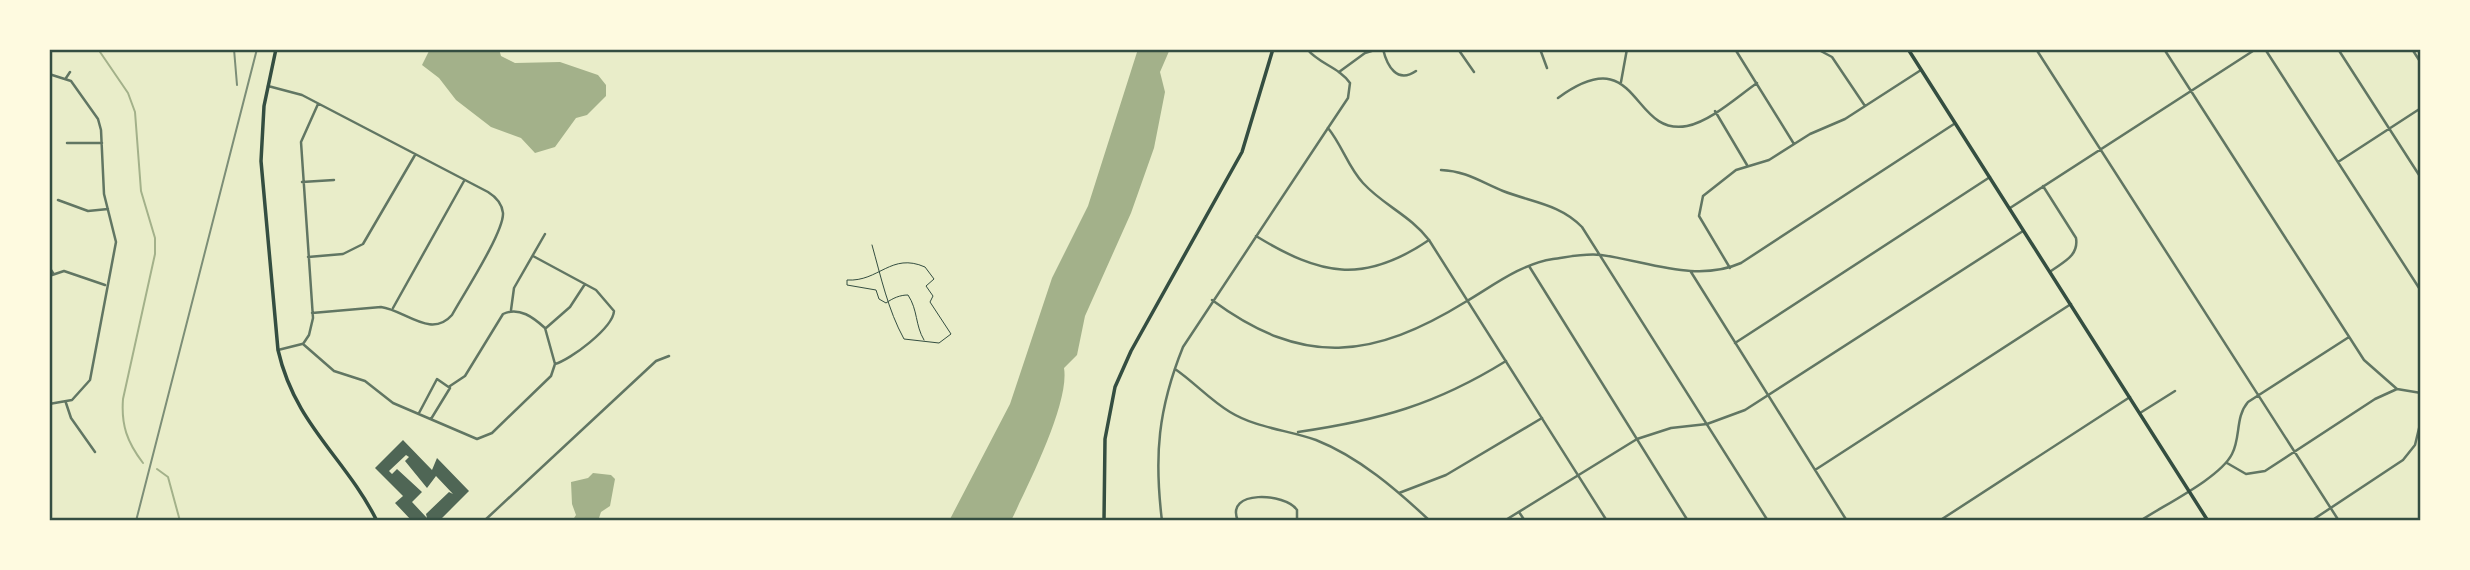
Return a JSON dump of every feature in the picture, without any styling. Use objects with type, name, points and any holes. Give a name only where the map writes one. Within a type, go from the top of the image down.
[{"type":"main road","points":[[276,49],[263,119],[262,182],[278,350],[285,378],[301,413],[365,498],[377,521]]},
{"type":"main road","points":[[1104,521],[1105,439],[1118,379],[1241,152],[1273,49]]},
{"type":"main road","points":[[1908,49],[2208,521]]},
{"type":"street","points":[[1339,72],[1365,53],[1378,49]]},
{"type":"street","points":[[1383,49],[1388,66],[1396,74],[1405,76],[1416,71]]},
{"type":"street","points":[[1458,49],[1474,72]]},
{"type":"street","points":[[1539,49],[1547,68]]},
{"type":"street","points":[[1621,82],[1627,49]]},
{"type":"street","points":[[1735,49],[1794,144]]},
{"type":"street","points":[[1817,49],[1832,57],[1865,106]]},
{"type":"street","points":[[2036,49],[2339,521]]},
{"type":"street","points":[[2164,49],[2369,366],[2398,389],[2421,393]]},
{"type":"street","points":[[2010,208],[2256,49]]},
{"type":"street","points":[[2265,49],[2421,291]]},
{"type":"street","points":[[2338,49],[2421,178]]},
{"type":"street","points":[[2412,49],[2421,63]]},
{"type":"street","points":[[1162,521],[1158,490],[1158,428],[1174,368],[1183,347],[1350,93],[1350,83],[1339,72],[1318,61],[1309,50]]},
{"type":"street","points":[[1730,268],[1702,224],[1699,208],[1703,196],[1712,186],[1747,165],[1769,160],[1865,106],[1921,70]]},
{"type":"street","points":[[66,78],[70,72]]},
{"type":"street","points":[[49,75],[66,78],[98,120],[102,142],[103,186],[116,242],[90,380],[78,396],[66,402],[49,404]]},
{"type":"street","points":[[1558,98],[1587,81],[1604,79],[1621,82],[1659,122],[1674,127],[1689,126],[1757,83]]},
{"type":"street","points":[[268,86],[294,92],[488,192],[500,203],[503,215],[500,228],[454,311],[444,322],[431,326],[393,308],[370,307],[312,313]]},
{"type":"street","points":[[278,350],[303,344],[309,335],[312,313],[302,182],[302,136],[318,104]]},
{"type":"street","points":[[2338,162],[2421,108]]},
{"type":"street","points":[[1715,111],[1747,165]]},
{"type":"street","points":[[1212,300],[1270,337],[1306,347],[1330,348],[1395,337],[1433,322],[1528,266],[1549,259],[1600,255],[1690,271],[1730,268],[1956,124]]},
{"type":"street","points":[[1328,128],[1363,183],[1412,221],[1430,240],[1607,521]]},
{"type":"street","points":[[67,143],[102,142]]},
{"type":"street","points":[[308,257],[343,254],[363,244],[415,155]]},
{"type":"street","points":[[1441,170],[1462,172],[1502,190],[1562,210],[1582,227],[1768,521]]},
{"type":"street","points":[[1735,343],[1990,177]]},
{"type":"street","points":[[302,182],[334,180]]},
{"type":"street","points":[[393,308],[464,181]]},
{"type":"street","points":[[2043,186],[2077,245],[2075,252],[2050,271]]},
{"type":"street","points":[[58,201],[88,211],[108,209]]},
{"type":"street","points":[[1504,521],[1637,439],[1671,428],[1707,424],[1745,410],[2024,230]]},
{"type":"street","points":[[431,419],[450,386],[465,376],[499,318],[511,310],[514,288],[545,234]]},
{"type":"street","points":[[1256,236],[1301,261],[1337,270],[1357,270],[1388,263],[1430,240]]},
{"type":"street","points":[[533,256],[585,284],[604,299],[614,316],[572,358],[555,364]]},
{"type":"street","points":[[1528,266],[1688,521]]},
{"type":"street","points":[[49,267],[51,274],[64,271],[106,285]]},
{"type":"street","points":[[1690,271],[1847,521]]},
{"type":"street","points":[[545,328],[570,307],[585,284]]},
{"type":"street","points":[[1815,470],[2071,304]]},
{"type":"street","points":[[303,344],[334,371],[365,381],[393,403],[470,438],[484,438],[547,382],[555,364],[545,328],[529,316],[511,310]]},
{"type":"street","points":[[2140,521],[2227,463],[2236,445],[2242,411],[2257,396],[2349,337]]},
{"type":"street","points":[[484,521],[656,360],[669,356]]},
{"type":"street","points":[[1294,432],[1368,421],[1409,410],[1459,389],[1506,361]]},
{"type":"street","points":[[1174,368],[1231,413],[1261,425],[1294,432],[1342,453],[1399,493],[1430,521]]},
{"type":"street","points":[[419,414],[437,379],[450,386]]},
{"type":"street","points":[[2227,463],[2238,472],[2252,475],[2265,471],[2375,399],[2398,389]]},
{"type":"street","points":[[2140,413],[2175,391]]},
{"type":"street","points":[[1939,521],[2130,397]]},
{"type":"street","points":[[66,402],[71,418],[95,452]]},
{"type":"street","points":[[1399,493],[1446,475],[1542,418]]},
{"type":"street","points":[[2311,521],[2407,457],[2418,439],[2421,420]]},
{"type":"street","points":[[1238,521],[1235,511],[1238,505],[1249,498],[1287,500],[1297,510],[1297,521]]},
{"type":"street","points":[[1519,512],[1525,521]]},
{"type":"path","points":[[872,245],[880,271],[888,301],[904,339],[913,342],[943,342],[951,334],[930,302],[933,296],[926,286],[933,282],[932,275],[925,267],[904,262],[893,263],[880,271],[874,277],[846,282],[849,286],[876,290],[879,299],[888,301],[908,295],[918,314],[916,326],[924,340]]},
{"type":"shaded area","points":[[430,49],[499,49],[501,56],[515,63],[560,62],[598,75],[606,85],[606,96],[587,115],[576,118],[555,147],[535,153],[521,138],[491,127],[456,100],[439,78],[422,65]]},
{"type":"shaded area","points":[[1138,49],[1170,49],[1160,72],[1165,92],[1154,148],[1131,213],[1085,316],[1077,355],[1064,368],[1060,402],[1046,445],[1011,521],[949,521],[1010,404],[1052,278],[1088,206]]},
{"type":"shaded area","points":[[593,473],[611,475],[615,479],[610,506],[601,512],[598,521],[572,521],[576,515],[572,504],[571,482],[588,478]]},
{"type":"building","points":[[403,440],[432,470],[437,458],[469,491],[439,521],[412,521],[395,503],[403,496],[375,468]],"holes":[[[406,455],[409,457],[405,461],[427,488],[436,476],[453,494],[449,492],[426,514],[427,518],[412,502],[422,492],[397,469],[392,474],[389,471]]]},
{"type":"waterway","points":[[98,49],[128,93],[135,112],[141,191],[155,238],[155,254],[123,399],[126,433],[143,463]]},
{"type":"waterway","points":[[157,469],[168,477],[180,521]]},
{"type":"railway","points":[[234,49],[237,85]]},
{"type":"railway","points":[[136,521],[257,49]]}]
